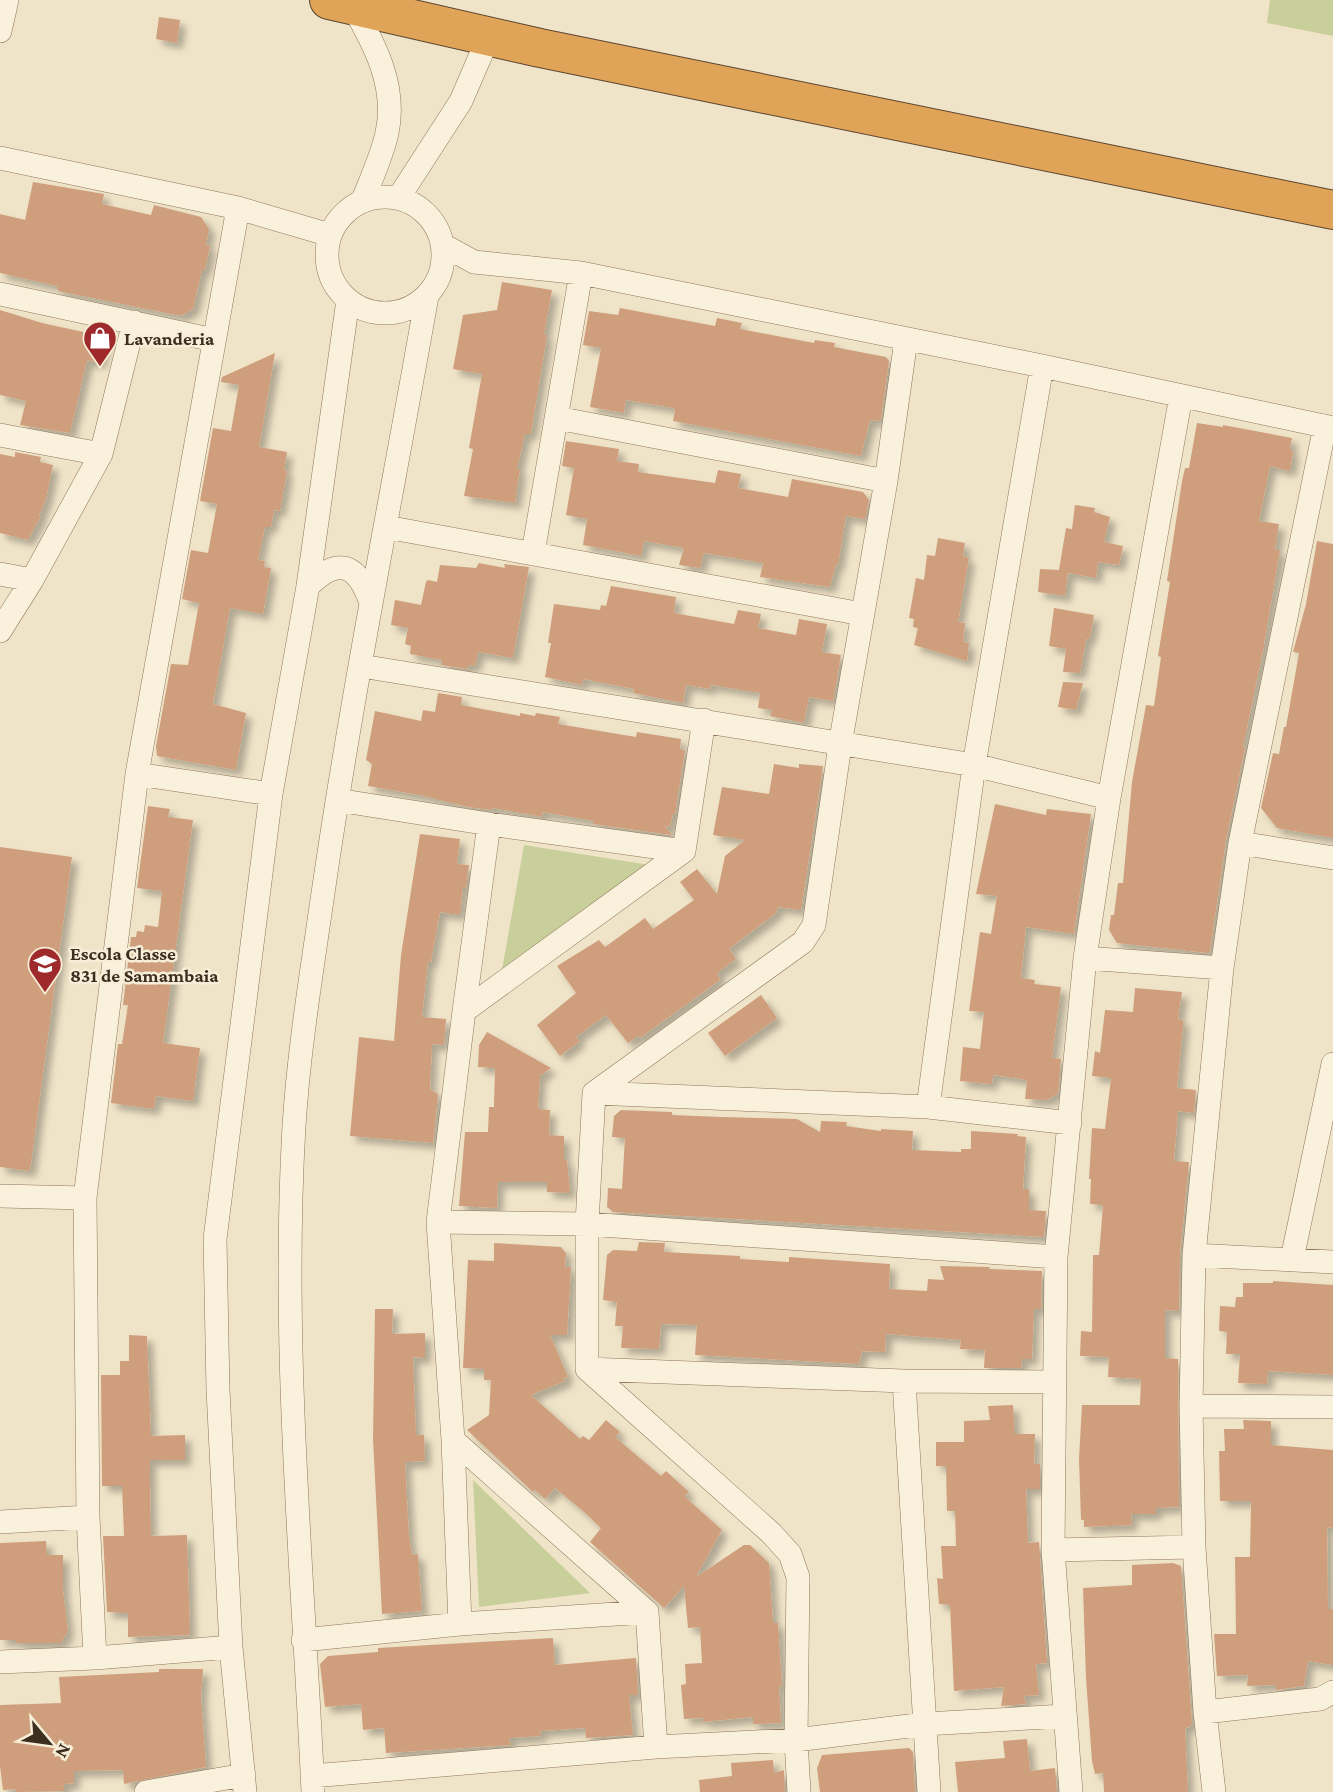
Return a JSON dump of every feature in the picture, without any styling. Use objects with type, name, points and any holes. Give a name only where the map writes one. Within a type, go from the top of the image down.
[{"type":"highway","points":[[341,2],[489,36],[1333,210]]},
{"type":"street","points":[[0,32],[7,0]]},
{"type":"street","points":[[341,2],[381,61],[389,89],[390,114],[386,136],[363,201]]},
{"type":"street","points":[[399,197],[461,101],[489,36]]},
{"type":"street","points":[[0,158],[238,208],[330,235]]},
{"type":"street","points":[[427,296],[413,306],[388,313],[362,309],[348,300],[333,282],[327,259],[330,235],[343,214],[363,201],[381,196],[399,197],[415,204],[428,214],[438,229],[443,245],[443,262],[440,275],[427,296],[386,527],[370,600],[305,1019],[294,1125],[291,1243],[293,1383],[303,1640],[312,1784],[656,1747],[796,1740],[925,1724],[1064,1716]]},
{"type":"street","points":[[95,1658],[88,1517],[85,1198],[137,774],[238,208]]},
{"type":"street","points":[[443,245],[474,262],[581,273],[1329,427],[1240,843],[1222,968],[1194,1255],[1191,1406],[1194,1547],[1205,1712],[1214,1792]]},
{"type":"street","points":[[440,275],[474,262]]},
{"type":"street","points":[[533,552],[581,273]]},
{"type":"street","points":[[0,295],[134,321],[214,340]]},
{"type":"street","points":[[146,1792],[245,1783],[230,1647],[218,1390],[215,1239],[271,794],[308,586],[348,300]]},
{"type":"street","points":[[0,631],[32,580],[101,454],[134,321]]},
{"type":"street","points":[[594,1093],[803,942],[814,925],[840,745],[886,481],[906,340]]},
{"type":"street","points":[[928,1107],[974,765],[1042,366]]},
{"type":"street","points":[[1071,1792],[1053,1550],[1056,1257],[1085,958],[1109,798],[1181,396]]},
{"type":"street","points":[[557,418],[886,481]]},
{"type":"street","points":[[0,435],[101,454]]},
{"type":"street","points":[[386,527],[862,614]]},
{"type":"street","points":[[308,586],[322,572],[346,569],[356,573],[363,581],[370,600]]},
{"type":"street","points":[[0,574],[32,580]]},
{"type":"street","points":[[361,666],[974,765],[1109,798]]},
{"type":"street","points":[[464,1011],[684,851],[704,720]]},
{"type":"street","points":[[137,774],[271,794]]},
{"type":"street","points":[[337,800],[684,851]]},
{"type":"street","points":[[460,1624],[453,1440],[439,1222],[489,824]]},
{"type":"street","points":[[1240,843],[1333,858]]},
{"type":"street","points":[[1085,958],[1222,968]]},
{"type":"street","points":[[1292,1259],[1333,1064]]},
{"type":"street","points":[[594,1093],[928,1107],[1070,1123]]},
{"type":"street","points":[[594,1093],[587,1224],[587,1369],[771,1533],[790,1554],[797,1577],[796,1740],[799,1792]]},
{"type":"street","points":[[0,1196],[85,1198]]},
{"type":"street","points":[[439,1222],[587,1224],[1056,1257]]},
{"type":"street","points":[[1194,1255],[1333,1262]]},
{"type":"street","points":[[587,1369],[904,1381],[1055,1382]]},
{"type":"street","points":[[904,1381],[929,1792]]},
{"type":"street","points":[[1191,1406],[1333,1407]]},
{"type":"street","points":[[453,1440],[647,1612],[656,1747]]},
{"type":"street","points":[[0,1522],[88,1517]]},
{"type":"street","points":[[1053,1550],[1194,1547]]},
{"type":"street","points":[[303,1640],[460,1624],[647,1612]]},
{"type":"street","points":[[0,1662],[95,1658],[230,1647]]},
{"type":"street","points":[[1205,1712],[1320,1699],[1333,1692]]},
{"type":"green space","points":[[1270,0],[1333,0],[1333,36],[1267,23]]},
{"type":"green space","points":[[524,845],[656,866],[502,970]]},
{"type":"green space","points":[[473,1480],[590,1593],[479,1607]]},
{"type":"building","points":[[159,17],[180,20],[177,43],[156,39]]},
{"type":"building","points":[[33,182],[104,194],[102,204],[151,215],[154,205],[201,217],[209,229],[206,245],[210,246],[193,309],[181,316],[58,291],[57,286],[0,273],[0,214],[25,220]]},
{"type":"building","points":[[502,282],[552,290],[531,434],[525,434],[517,469],[520,469],[515,503],[464,496],[482,374],[453,369],[463,315],[497,310]]},
{"type":"building","points":[[620,308],[715,326],[717,318],[742,323],[740,329],[814,343],[815,340],[835,343],[834,347],[886,357],[889,361],[881,419],[870,420],[861,456],[673,421],[673,408],[626,400],[624,413],[590,407],[601,348],[583,345],[589,311],[618,315]]},
{"type":"building","points":[[0,310],[42,323],[99,333],[105,340],[100,363],[87,360],[70,433],[20,425],[26,401],[0,395]]},
{"type":"building","points":[[275,353],[259,447],[287,452],[284,470],[287,471],[280,511],[274,510],[271,527],[265,527],[258,560],[265,561],[264,567],[271,568],[263,614],[230,608],[213,704],[246,713],[236,770],[157,756],[156,746],[171,664],[188,665],[199,603],[182,599],[191,550],[208,553],[217,504],[200,501],[213,428],[231,431],[239,385],[221,382],[222,377]]},
{"type":"building","points":[[1197,423],[1292,438],[1290,448],[1293,452],[1290,471],[1270,466],[1259,521],[1279,524],[1275,550],[1280,550],[1226,840],[1208,953],[1117,943],[1109,930],[1118,883],[1123,883],[1132,782],[1146,705],[1154,706],[1161,657],[1158,656],[1170,582],[1167,581],[1182,481],[1185,468],[1189,468]]},
{"type":"building","points":[[566,441],[619,449],[617,461],[639,464],[638,472],[715,483],[718,470],[741,474],[738,488],[788,497],[792,479],[863,492],[869,500],[865,519],[846,516],[838,565],[836,564],[830,587],[760,577],[763,563],[704,553],[700,568],[679,565],[684,548],[644,541],[641,556],[583,545],[587,519],[566,515],[574,468],[562,466]]},
{"type":"building","points":[[15,452],[41,457],[40,462],[53,465],[41,516],[28,540],[0,533],[0,454],[15,457]]},
{"type":"building","points":[[1075,505],[1095,508],[1094,512],[1110,517],[1104,542],[1123,546],[1119,565],[1098,562],[1096,578],[1068,573],[1065,596],[1038,592],[1040,569],[1059,570],[1066,528],[1072,529]]},
{"type":"building","points":[[938,538],[965,543],[963,556],[969,558],[958,622],[965,623],[963,642],[969,643],[967,661],[914,645],[918,628],[913,627],[914,619],[909,618],[916,578],[924,580],[927,555],[935,556]]},
{"type":"building","points":[[1317,541],[1333,544],[1333,838],[1277,828],[1261,808],[1273,753],[1279,754],[1286,727],[1299,653],[1293,652],[1306,604]]},
{"type":"building","points":[[479,563],[505,568],[504,564],[529,567],[513,658],[478,652],[475,666],[468,665],[467,669],[441,665],[442,660],[410,654],[411,646],[405,644],[408,628],[391,625],[395,600],[421,605],[426,582],[437,582],[440,565],[476,568]]},
{"type":"building","points":[[611,586],[676,597],[674,613],[734,624],[738,610],[761,614],[758,628],[796,635],[799,619],[827,624],[822,652],[841,655],[833,701],[809,697],[804,723],[770,716],[772,710],[758,708],[760,693],[711,685],[710,689],[686,685],[683,703],[633,693],[634,689],[583,679],[582,685],[545,677],[554,604],[600,610],[601,605],[606,606]]},
{"type":"building","points":[[1054,608],[1094,615],[1080,673],[1063,672],[1066,649],[1049,646]]},
{"type":"building","points":[[1063,682],[1083,683],[1076,710],[1058,707]]},
{"type":"building","points":[[438,693],[462,697],[461,705],[520,716],[520,713],[535,716],[536,713],[560,717],[558,724],[636,737],[637,732],[681,739],[680,749],[685,750],[675,814],[670,827],[665,826],[672,835],[593,824],[594,821],[542,812],[543,817],[493,808],[468,807],[368,786],[372,764],[366,760],[375,711],[421,721],[423,710],[435,712]]},
{"type":"building","points":[[774,764],[799,768],[799,764],[823,766],[801,910],[778,907],[776,913],[729,949],[736,959],[717,973],[720,980],[640,1038],[638,1036],[628,1043],[606,1015],[576,1037],[580,1041],[560,1056],[537,1025],[576,993],[557,966],[599,940],[605,947],[645,918],[653,929],[694,900],[680,882],[697,869],[717,894],[725,856],[745,840],[713,835],[722,787],[769,794]]},
{"type":"building","points":[[995,804],[1046,815],[1047,809],[1091,814],[1074,934],[1026,927],[1021,978],[1035,980],[1034,984],[1061,987],[1052,1058],[1061,1059],[1058,1093],[1048,1100],[1025,1099],[1027,1080],[993,1075],[992,1084],[960,1081],[963,1047],[980,1049],[984,1012],[969,1011],[980,932],[991,934],[997,896],[976,894]]},
{"type":"building","points":[[148,806],[170,809],[168,817],[193,820],[163,1043],[200,1048],[193,1101],[156,1096],[154,1109],[111,1103],[118,1044],[122,1044],[128,1005],[123,1005],[131,937],[136,937],[137,931],[144,932],[145,925],[158,927],[162,891],[137,888]]},
{"type":"building","points":[[420,834],[460,839],[457,864],[469,865],[460,915],[440,912],[431,962],[428,961],[422,1017],[446,1019],[444,1045],[432,1044],[430,1089],[438,1094],[433,1143],[350,1136],[359,1037],[394,1041],[401,955]]},
{"type":"building","points":[[0,847],[72,857],[30,1171],[0,1167]]},
{"type":"building","points":[[1135,988],[1182,992],[1178,1019],[1183,1020],[1183,1026],[1177,1088],[1196,1090],[1194,1113],[1178,1111],[1174,1161],[1189,1162],[1180,1254],[1179,1311],[1165,1310],[1165,1358],[1178,1359],[1179,1507],[1156,1508],[1156,1514],[1131,1514],[1132,1525],[1084,1527],[1084,1520],[1081,1520],[1079,1459],[1082,1405],[1140,1405],[1141,1379],[1108,1377],[1109,1357],[1080,1356],[1081,1331],[1092,1332],[1093,1255],[1099,1255],[1103,1205],[1090,1204],[1092,1128],[1105,1129],[1111,1078],[1092,1076],[1095,1051],[1100,1053],[1105,1010],[1133,1012]]},
{"type":"building","points":[[761,995],[777,1018],[725,1056],[708,1033]]},
{"type":"building","points":[[487,1032],[551,1068],[540,1076],[538,1109],[550,1110],[549,1135],[564,1136],[564,1160],[567,1160],[570,1193],[547,1192],[547,1182],[498,1182],[497,1208],[459,1206],[465,1132],[488,1132],[489,1107],[494,1107],[495,1068],[478,1067],[479,1045]]},
{"type":"building","points":[[621,1110],[672,1112],[672,1115],[797,1119],[820,1132],[821,1121],[847,1122],[846,1126],[881,1131],[913,1131],[912,1150],[961,1152],[961,1149],[971,1149],[971,1131],[1018,1134],[1017,1136],[1026,1137],[1023,1189],[1029,1189],[1029,1210],[1046,1211],[1044,1237],[613,1212],[607,1207],[608,1188],[622,1189],[625,1138],[612,1137],[614,1116]]},
{"type":"building","points":[[639,1242],[665,1243],[664,1252],[740,1256],[740,1259],[789,1262],[789,1257],[890,1264],[889,1289],[927,1291],[928,1279],[944,1280],[940,1266],[1042,1271],[1041,1309],[1034,1309],[1032,1359],[1022,1359],[1021,1368],[984,1368],[985,1350],[960,1349],[961,1340],[886,1334],[885,1352],[862,1351],[859,1364],[695,1355],[697,1325],[661,1324],[659,1349],[621,1348],[623,1326],[615,1326],[617,1302],[603,1300],[607,1255],[613,1250],[637,1251]]},
{"type":"building","points":[[494,1243],[561,1247],[566,1253],[565,1267],[571,1267],[567,1335],[550,1335],[568,1377],[564,1378],[565,1381],[531,1395],[580,1439],[583,1436],[589,1440],[606,1420],[620,1432],[615,1437],[661,1476],[666,1471],[689,1492],[684,1496],[722,1530],[696,1577],[744,1545],[750,1545],[769,1563],[773,1623],[778,1623],[781,1723],[753,1724],[753,1717],[703,1722],[703,1718],[684,1719],[681,1685],[686,1684],[685,1664],[702,1663],[700,1627],[688,1628],[684,1586],[664,1608],[590,1542],[601,1528],[583,1511],[555,1488],[545,1499],[535,1490],[533,1492],[467,1430],[489,1415],[491,1380],[484,1380],[484,1369],[463,1368],[468,1260],[494,1261]]},
{"type":"building","points":[[1273,1281],[1333,1285],[1333,1375],[1268,1371],[1267,1384],[1238,1383],[1240,1354],[1226,1354],[1227,1332],[1219,1331],[1220,1306],[1235,1307],[1236,1297],[1243,1297],[1243,1283]]},
{"type":"building","points":[[375,1309],[393,1309],[392,1334],[425,1333],[425,1358],[413,1357],[416,1435],[424,1435],[425,1461],[405,1462],[409,1537],[412,1555],[418,1554],[422,1611],[382,1614],[373,1439]]},
{"type":"building","points":[[129,1335],[147,1336],[151,1436],[185,1435],[185,1460],[150,1460],[151,1536],[187,1535],[190,1635],[128,1637],[128,1613],[107,1612],[103,1536],[124,1536],[122,1486],[102,1486],[101,1375],[120,1375],[120,1361],[129,1361]]},
{"type":"building","points":[[1013,1405],[1015,1434],[1035,1434],[1034,1464],[1040,1464],[1040,1489],[1026,1489],[1028,1543],[1039,1542],[1047,1663],[1036,1664],[1039,1695],[1024,1696],[1026,1704],[1001,1706],[1004,1687],[954,1691],[950,1605],[939,1604],[937,1578],[943,1579],[941,1546],[956,1546],[955,1511],[947,1511],[946,1466],[936,1466],[936,1442],[964,1442],[964,1421],[990,1420],[988,1406]]},
{"type":"building","points":[[1243,1420],[1271,1421],[1271,1445],[1333,1450],[1333,1528],[1327,1527],[1328,1609],[1333,1609],[1333,1665],[1308,1661],[1304,1686],[1276,1690],[1276,1685],[1247,1686],[1248,1675],[1217,1676],[1214,1634],[1236,1634],[1235,1557],[1250,1557],[1251,1501],[1220,1501],[1219,1451],[1225,1451],[1224,1429],[1244,1429]]},
{"type":"building","points":[[46,1541],[47,1555],[63,1555],[63,1591],[68,1631],[61,1643],[16,1643],[16,1640],[0,1640],[0,1543]]},
{"type":"building","points":[[1173,1563],[1181,1566],[1192,1723],[1185,1728],[1188,1792],[1104,1792],[1103,1773],[1095,1774],[1092,1761],[1083,1588],[1132,1585],[1132,1565]]},
{"type":"building","points":[[553,1638],[555,1665],[636,1658],[638,1695],[629,1695],[633,1735],[586,1738],[585,1728],[540,1731],[541,1736],[509,1738],[511,1745],[386,1753],[384,1728],[363,1730],[361,1704],[325,1707],[320,1664],[328,1656],[378,1652],[378,1648]]},
{"type":"building","points":[[159,1669],[203,1669],[201,1697],[206,1767],[124,1784],[123,1770],[74,1771],[74,1783],[64,1784],[64,1791],[3,1790],[0,1766],[0,1705],[61,1703],[59,1677],[159,1672]]},
{"type":"building","points":[[1027,1739],[1030,1771],[1055,1768],[1057,1792],[958,1792],[955,1762],[1005,1758],[1003,1741]]},
{"type":"building","points":[[909,1748],[913,1752],[915,1792],[820,1792],[817,1768],[822,1755]]},
{"type":"building","points":[[773,1760],[774,1773],[784,1770],[785,1792],[700,1792],[699,1780],[732,1776],[731,1763]]},
{"type":"place","name":"Lavanderia","points":[[100,368]]},
{"type":"place","name":"Escola Classe 831 de Samambaia","points":[[45,994]]}]
